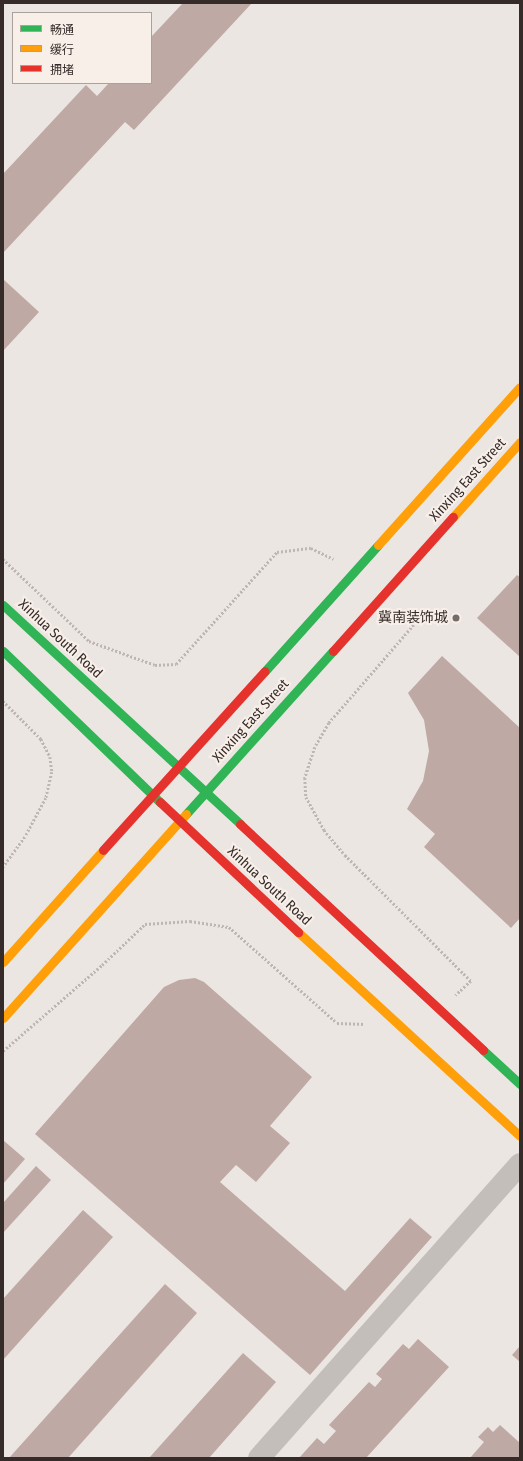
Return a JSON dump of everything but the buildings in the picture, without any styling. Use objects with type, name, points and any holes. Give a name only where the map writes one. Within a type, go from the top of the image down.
[{"type":"main road","name":"Xinxing East Street","points":[[3,962],[520,387]]},
{"type":"main road","name":"Xinxing East Street","points":[[3,1018],[520,442]]},
{"type":"main road","name":"Xinhua South Road","points":[[3,605],[204,794],[520,1084]]},
{"type":"main road","name":"Xinhua South Road","points":[[3,651],[180,821],[520,1136]]},
{"type":"street","points":[[259,1458],[520,1164]]},
{"type":"path","points":[[3,559],[89,641],[155,665],[176,664],[277,552],[311,548],[356,569]]},
{"type":"path","points":[[386,592],[414,625],[329,723],[315,747],[305,778],[306,797],[324,830],[345,855],[471,981],[440,1011]]},
{"type":"path","points":[[3,700],[41,739],[50,757],[52,772],[46,798],[25,837],[3,867]]},
{"type":"path","points":[[3,1051],[102,966],[145,924],[190,921],[229,927],[337,1023],[360,1025],[389,1016]]},
{"type":"traffic: fast","points":[[265,671],[378,545]]},
{"type":"traffic: fast","points":[[3,605],[240,824]]},
{"type":"traffic: fast","points":[[3,651],[160,802]]},
{"type":"traffic: fast","points":[[186,814],[333,651]]},
{"type":"traffic: fast","points":[[483,1050],[520,1084]]},
{"type":"traffic: slow","points":[[378,545],[520,387]]},
{"type":"traffic: slow","points":[[453,517],[520,442]]},
{"type":"traffic: slow","points":[[3,1018],[186,814]]},
{"type":"traffic: slow","points":[[3,962],[103,850]]},
{"type":"traffic: slow","points":[[298,932],[520,1136]]},
{"type":"traffic: jam","points":[[333,651],[453,517]]},
{"type":"traffic: jam","points":[[103,850],[265,671]]},
{"type":"traffic: jam","points":[[160,802],[298,932]]},
{"type":"traffic: jam","points":[[240,824],[483,1050]]},
{"type":"place","name":"冀南装饰城","points":[[456,618]]}]
